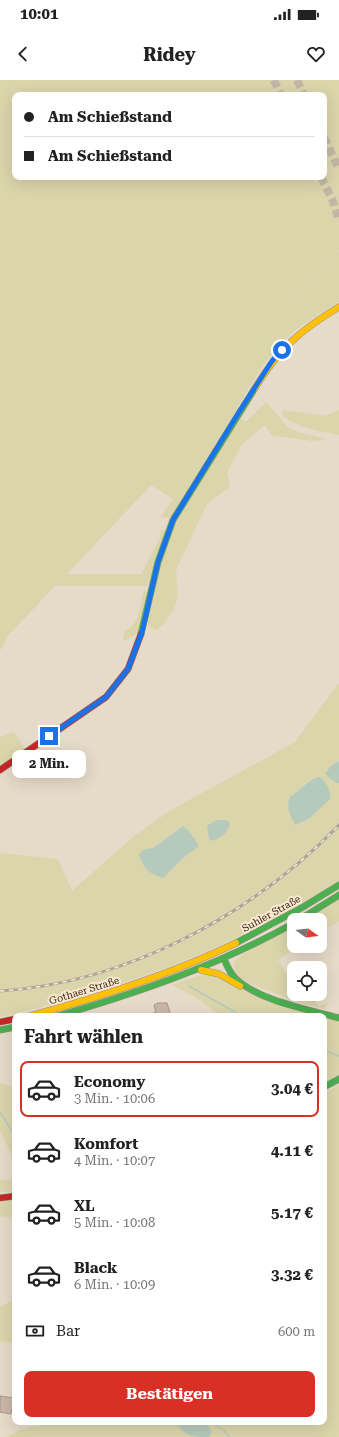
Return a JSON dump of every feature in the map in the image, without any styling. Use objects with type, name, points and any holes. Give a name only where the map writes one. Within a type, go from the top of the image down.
[{"type":"street","points":[[0,770],[106,697],[128,669],[142,632],[158,562],[173,520],[182,504],[272,361],[291,340],[317,320],[339,307]]},
{"type":"street","name":"Suhler Straße","points":[[211,955],[228,948],[269,926],[339,885]]},
{"type":"street","name":"Suhler Straße","points":[[310,913],[339,895]]},
{"type":"street","name":"Suhler Straße","points":[[200,970],[287,926]]},
{"type":"street","points":[[225,977],[220,971],[221,959],[224,950],[228,948]]},
{"type":"street","points":[[211,955],[221,959],[233,976],[246,987]]},
{"type":"street","name":"Gothaer Straße","points":[[40,1013],[143,982],[211,955]]},
{"type":"street","points":[[200,970],[214,972],[237,985],[323,1013]]},
{"type":"street","name":"Gothaer Straße","points":[[68,1013],[200,970]]},
{"type":"street","points":[[327,1014],[339,1018]]},
{"type":"street","points":[[0,1022],[12,1020]]},
{"type":"street","points":[[0,1030],[12,1028]]},
{"type":"street","points":[[327,1085],[339,1079]]},
{"type":"street","points":[[0,1198],[12,1196]]},
{"type":"shaded area","points":[[0,80],[339,80],[339,250],[281,308],[339,251],[339,302],[320,313],[290,335],[270,356],[252,382],[224,435],[241,418],[247,421],[266,402],[288,427],[301,433],[326,439],[312,441],[271,435],[265,425],[242,444],[227,473],[230,487],[207,504],[176,570],[178,597],[175,606],[164,624],[156,630],[149,627],[146,617],[172,517],[160,518],[173,499],[151,485],[67,574],[141,574],[160,538],[161,530],[166,530],[149,582],[146,586],[55,586],[7,637],[0,651]]},
{"type":"shaded area","points":[[282,410],[324,416],[339,410],[339,435],[303,427],[283,416]]},
{"type":"shaded area","points":[[144,591],[148,592],[138,633],[126,640],[123,640],[125,630],[130,628],[136,620]]},
{"type":"shaded area","points":[[339,683],[339,761],[337,762],[336,783],[339,783],[339,880],[300,904],[259,926],[176,964],[89,994],[0,1017],[0,853],[58,859],[72,891],[134,836],[171,810],[295,742]],"holes":[[[310,781],[330,799],[310,818],[295,825],[290,797]],[[183,826],[199,846],[183,858],[173,869],[145,849],[153,848]]]},
{"type":"shaded area","points":[[14,732],[27,752],[0,770],[0,737]]},
{"type":"shaded area","points":[[339,761],[339,783],[336,783],[325,774],[331,766]]},
{"type":"shaded area","points":[[318,777],[322,778],[327,785],[330,793],[330,799],[310,818],[295,825],[288,808],[290,797],[310,781]]},
{"type":"shaded area","points":[[227,820],[230,824],[228,830],[213,841],[209,839],[207,826],[214,821]]},
{"type":"shaded area","points":[[183,826],[189,831],[199,846],[183,858],[163,878],[150,873],[144,867],[139,854],[145,849],[153,848]]},
{"type":"shaded area","points":[[339,898],[339,921],[327,929],[327,913],[315,913]]},
{"type":"shaded area","points":[[287,930],[288,953],[278,960],[287,975],[287,998],[239,978],[234,972],[234,962],[243,954]]},
{"type":"shaded area","points":[[210,959],[211,961],[176,975],[87,1004],[50,1013],[125,991]]},
{"type":"shaded area","points":[[209,972],[260,996],[314,1013],[217,1013],[197,998],[172,985]]},
{"type":"shaded area","points":[[296,1001],[315,1001],[319,1007],[325,1003],[328,1004],[324,1009]]},
{"type":"shaded area","points":[[327,1017],[339,1021],[339,1075],[327,1082],[327,1065],[329,1064],[327,1063]]},
{"type":"shaded area","points":[[0,1083],[12,1086],[12,1156],[0,1131]]},
{"type":"shaded area","points":[[339,1085],[339,1437],[7,1437],[19,1430],[44,1425],[327,1425],[327,1091]]},
{"type":"shaded area","points":[[12,1179],[12,1191],[0,1192],[0,1180]]},
{"type":"shaded area","points":[[12,1200],[12,1216],[0,1216],[0,1202]]},
{"type":"shaded area","points":[[12,1301],[12,1343],[0,1341],[0,1307]]},
{"type":"shaded area","points":[[177,1425],[208,1425],[212,1432],[209,1437],[198,1437],[189,1435],[182,1431]]},
{"type":"building","points":[[158,1003],[167,1003],[170,1013],[154,1013],[156,1012],[154,1005]]},
{"type":"building","points":[[0,1396],[12,1398],[11,1414],[0,1412]]},
{"type":"waterway","points":[[189,986],[237,1013]]},
{"type":"waterway","points":[[327,1051],[339,1056]]},
{"type":"waterway","points":[[0,1112],[12,1131]]},
{"type":"waterway","points":[[216,1425],[230,1437]]},
{"type":"tunnel","points":[[274,80],[280,92]]},
{"type":"tunnel","points":[[297,80],[303,92]]},
{"type":"tunnel","points":[[327,143],[339,169]]},
{"type":"tunnel","points":[[322,180],[333,201],[339,221]]},
{"type":"railway","points":[[0,991],[47,985],[94,974],[140,959],[184,939],[227,915],[267,888],[305,858],[339,825]]},
{"type":"traffic: fast","points":[[141,634],[158,562],[173,520],[255,388]]},
{"type":"traffic: fast","points":[[236,943],[303,907],[339,885]]},
{"type":"traffic: fast","points":[[310,913],[339,895]]},
{"type":"traffic: fast","points":[[68,1013],[149,987],[208,965],[287,927]]},
{"type":"traffic: fast","points":[[224,959],[230,972],[235,978],[257,993],[284,1003],[320,1013]]},
{"type":"traffic: fast","points":[[327,1015],[339,1018]]},
{"type":"traffic: fast","points":[[0,1030],[12,1028]]},
{"type":"traffic: fast","points":[[327,1085],[339,1079]]},
{"type":"traffic: slow","points":[[255,388],[273,362],[291,342],[312,324],[339,307]]},
{"type":"traffic: slow","points":[[40,1013],[160,975],[211,955],[236,943]]},
{"type":"traffic: slow","points":[[201,970],[219,974],[240,986]]},
{"type":"traffic: jam","points":[[0,770],[106,697],[128,669],[141,634]]},
{"type":"traffic: jam","points":[[0,1022],[12,1020]]},
{"type":"traffic: jam","points":[[0,1198],[12,1196]]},
{"type":"route","points":[[49,736],[106,697],[128,669],[142,632],[151,586],[173,520],[239,412],[272,361],[282,350]]}]
